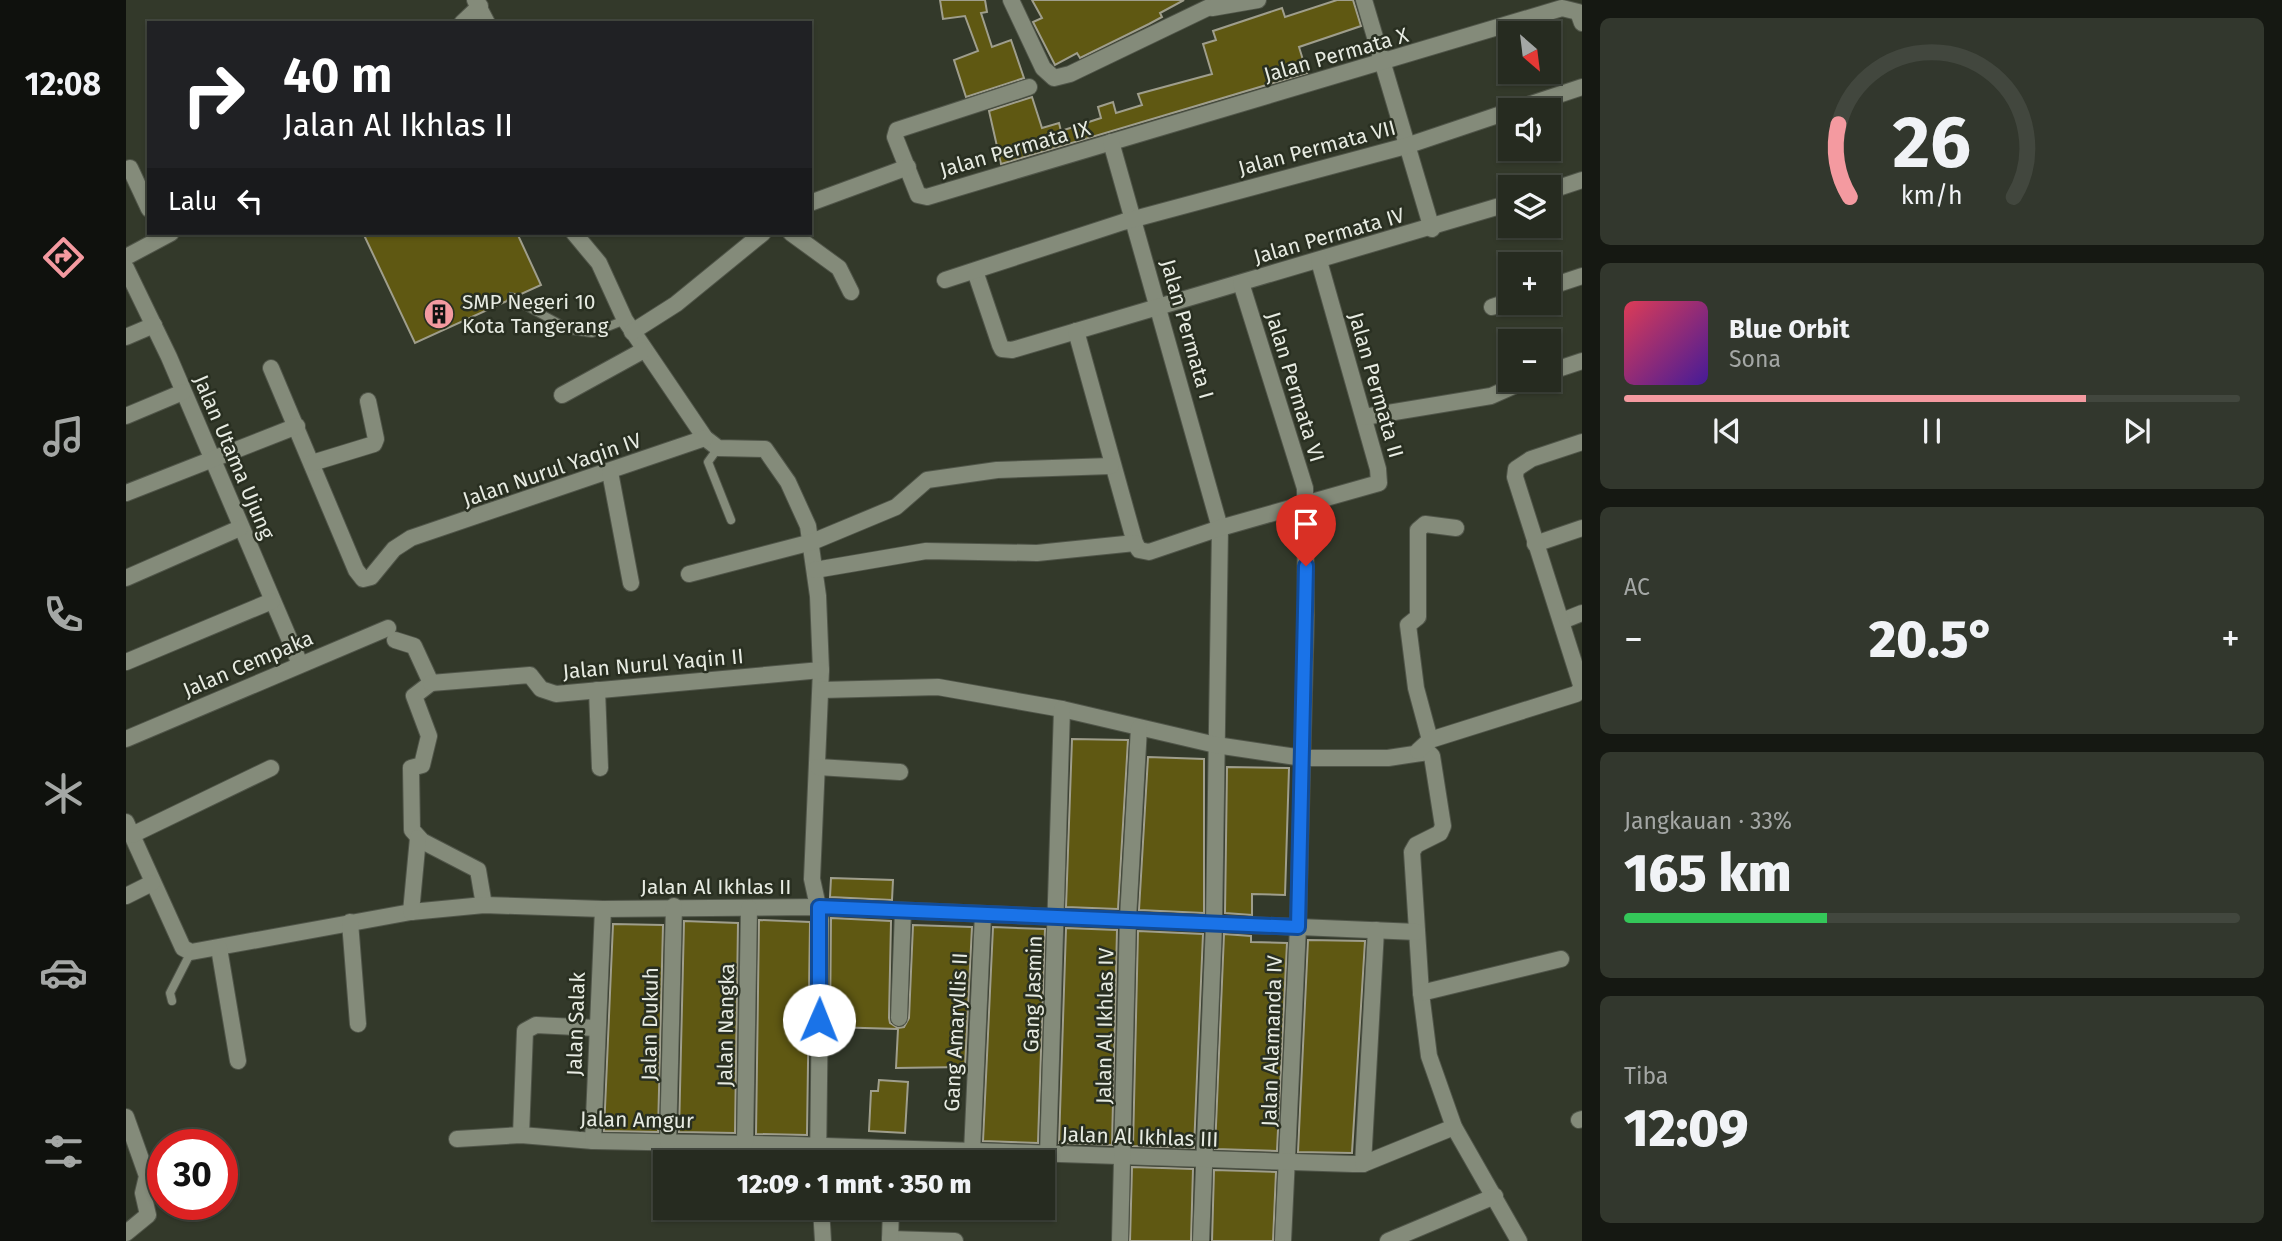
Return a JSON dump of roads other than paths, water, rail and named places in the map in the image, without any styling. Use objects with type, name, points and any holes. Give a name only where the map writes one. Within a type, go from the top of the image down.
[{"type":"street","points":[[1016,2],[1043,68],[1054,78],[1070,74],[1217,4],[1258,0]]},
{"type":"street","points":[[1364,0],[1432,229]]},
{"type":"street","points":[[463,21],[477,3],[486,21]]},
{"type":"street","name":"Jalan Permata X","points":[[1111,142],[1563,8],[1572,8],[1578,12],[1582,23]]},
{"type":"street","points":[[812,202],[908,167],[895,137],[897,130],[1028,87]]},
{"type":"street","name":"Jalan Permata VII","points":[[1550,98],[1582,87]]},
{"type":"street","name":"Jalan Permata VII","points":[[945,280],[1133,219],[1406,146],[1498,116]]},
{"type":"street","name":"Jalan Permata IX","points":[[908,167],[922,198],[1111,142]]},
{"type":"street","name":"Jalan Permata I","points":[[1111,142],[1220,528],[1214,924],[1200,1241]]},
{"type":"street","points":[[130,168],[147,205]]},
{"type":"street","points":[[1561,187],[1582,180]]},
{"type":"street","name":"Jalan Permata IV","points":[[975,271],[1002,349],[1013,350],[1432,229],[1498,207]]},
{"type":"street","points":[[126,257],[162,235]]},
{"type":"street","points":[[576,235],[599,263],[629,326],[644,350],[712,443]]},
{"type":"street","points":[[629,326],[676,304],[761,235]]},
{"type":"street","points":[[794,235],[839,268],[851,292]]},
{"type":"street","name":"Jalan Permata II","points":[[815,570],[926,551],[1037,553],[1140,547],[1379,484],[1378,469],[1319,261]]},
{"type":"street","name":"Jalan Utama Ujung","points":[[126,268],[154,325],[300,664]]},
{"type":"street","points":[[1561,283],[1582,276]]},
{"type":"street","name":"Jalan Permata VI","points":[[1241,282],[1305,488],[1304,505]]},
{"type":"street","points":[[1492,307],[1498,305]]},
{"type":"street","points":[[126,337],[154,325]]},
{"type":"street","points":[[1076,331],[1111,466],[1140,547]]},
{"type":"street","points":[[562,395],[644,350]]},
{"type":"street","points":[[1561,368],[1582,361]]},
{"type":"street","points":[[271,368],[312,463],[374,444],[376,439],[368,401]]},
{"type":"street","points":[[126,416],[183,392]]},
{"type":"street","points":[[1364,418],[1491,396],[1500,392]]},
{"type":"street","points":[[126,493],[297,426]]},
{"type":"street","points":[[821,690],[938,687],[1062,709],[1216,746],[1303,758],[1388,758],[1426,747],[1576,694],[1582,688],[1515,477],[1516,469],[1531,459],[1582,442]]},
{"type":"street","name":"Jalan Nurul Yaqin IV","points":[[312,463],[356,570],[363,579],[375,574],[394,549],[411,538],[610,472],[712,443],[765,449],[773,456],[796,498],[812,542],[815,570],[821,670],[812,879],[819,907],[817,1150]]},
{"type":"street","points":[[689,574],[812,542],[896,507],[927,480],[997,471],[1111,466]]},
{"type":"street","points":[[610,472],[631,583]]},
{"type":"street","points":[[1303,758],[1304,505]]},
{"type":"street","points":[[1456,528],[1425,524],[1418,530],[1418,617],[1408,625],[1426,747],[1432,756],[1443,826],[1440,833],[1416,845],[1412,852],[1421,993],[1429,1056],[1454,1128],[1519,1241]]},
{"type":"street","points":[[126,578],[240,528]]},
{"type":"street","points":[[1535,544],[1582,528]]},
{"type":"street","points":[[126,662],[272,601]]},
{"type":"street","points":[[1562,621],[1582,613]]},
{"type":"street","name":"Jalan Cempaka","points":[[126,739],[300,664],[391,634],[414,646],[431,683]]},
{"type":"street","name":"Jalan Nurul Yaqin II","points":[[431,683],[530,675],[548,693],[821,670]]},
{"type":"street","points":[[431,683],[414,696],[429,736],[422,765],[411,768],[412,830],[418,838],[478,870],[484,905]]},
{"type":"street","points":[[597,690],[600,768]]},
{"type":"street","name":"Gang Jasmin","points":[[1048,1150],[1062,709]]},
{"type":"street","name":"Jalan Al Ikhlas IV","points":[[1120,1241],[1128,921],[1139,728]]},
{"type":"street","name":"Jalan Alamanda IV","points":[[1283,1241],[1285,1171],[1289,1162],[1303,758]]},
{"type":"street","points":[[818,767],[900,772]]},
{"type":"street","points":[[189,951],[152,883],[129,828],[271,768]]},
{"type":"street","points":[[411,912],[418,838]]},
{"type":"street","points":[[126,896],[152,883]]},
{"type":"street","name":"Jalan Al Ikhlas II","points":[[189,951],[219,948],[411,912],[484,905],[603,909],[674,906],[819,907],[1417,932]]},
{"type":"street","name":"Jalan Dukuh","points":[[668,1142],[674,906]]},
{"type":"street","name":"Jalan Nangka","points":[[745,1143],[749,908]]},
{"type":"street","name":"Jalan Salak","points":[[593,1142],[603,909]]},
{"type":"street","points":[[899,1018],[903,911]]},
{"type":"street","name":"Gang Amaryllis II","points":[[972,1150],[983,914]]},
{"type":"street","points":[[351,922],[358,1024]]},
{"type":"street","points":[[1363,1164],[1376,930]]},
{"type":"street","points":[[219,948],[238,1061]]},
{"type":"street","points":[[1421,993],[1561,959]]},
{"type":"street","points":[[521,1135],[525,1031],[537,1025],[596,1028]]},
{"type":"street","points":[[126,1117],[147,1176],[143,1193],[148,1215],[126,1233]]},
{"type":"street","name":"Jalan Al Ikhlas III","points":[[1055,1155],[1363,1164],[1454,1128]]},
{"type":"street","name":"Jalan Amgur","points":[[457,1139],[521,1135],[593,1142],[745,1143],[791,1150]]},
{"type":"street","points":[[1388,1241],[1495,1196]]},
{"type":"street","points":[[822,1220],[823,1241]]},
{"type":"street","points":[[891,1220],[890,1240],[955,1241]]},
{"type":"lane","points":[[513,299],[571,330],[592,333],[629,326]]},
{"type":"lane","points":[[712,443],[708,462],[731,520]]},
{"type":"lane","points":[[172,1001],[170,993],[189,951]]},
{"type":"place","name":"SMP Negeri 10 Kota Tangerang","points":[[439,314]]}]
